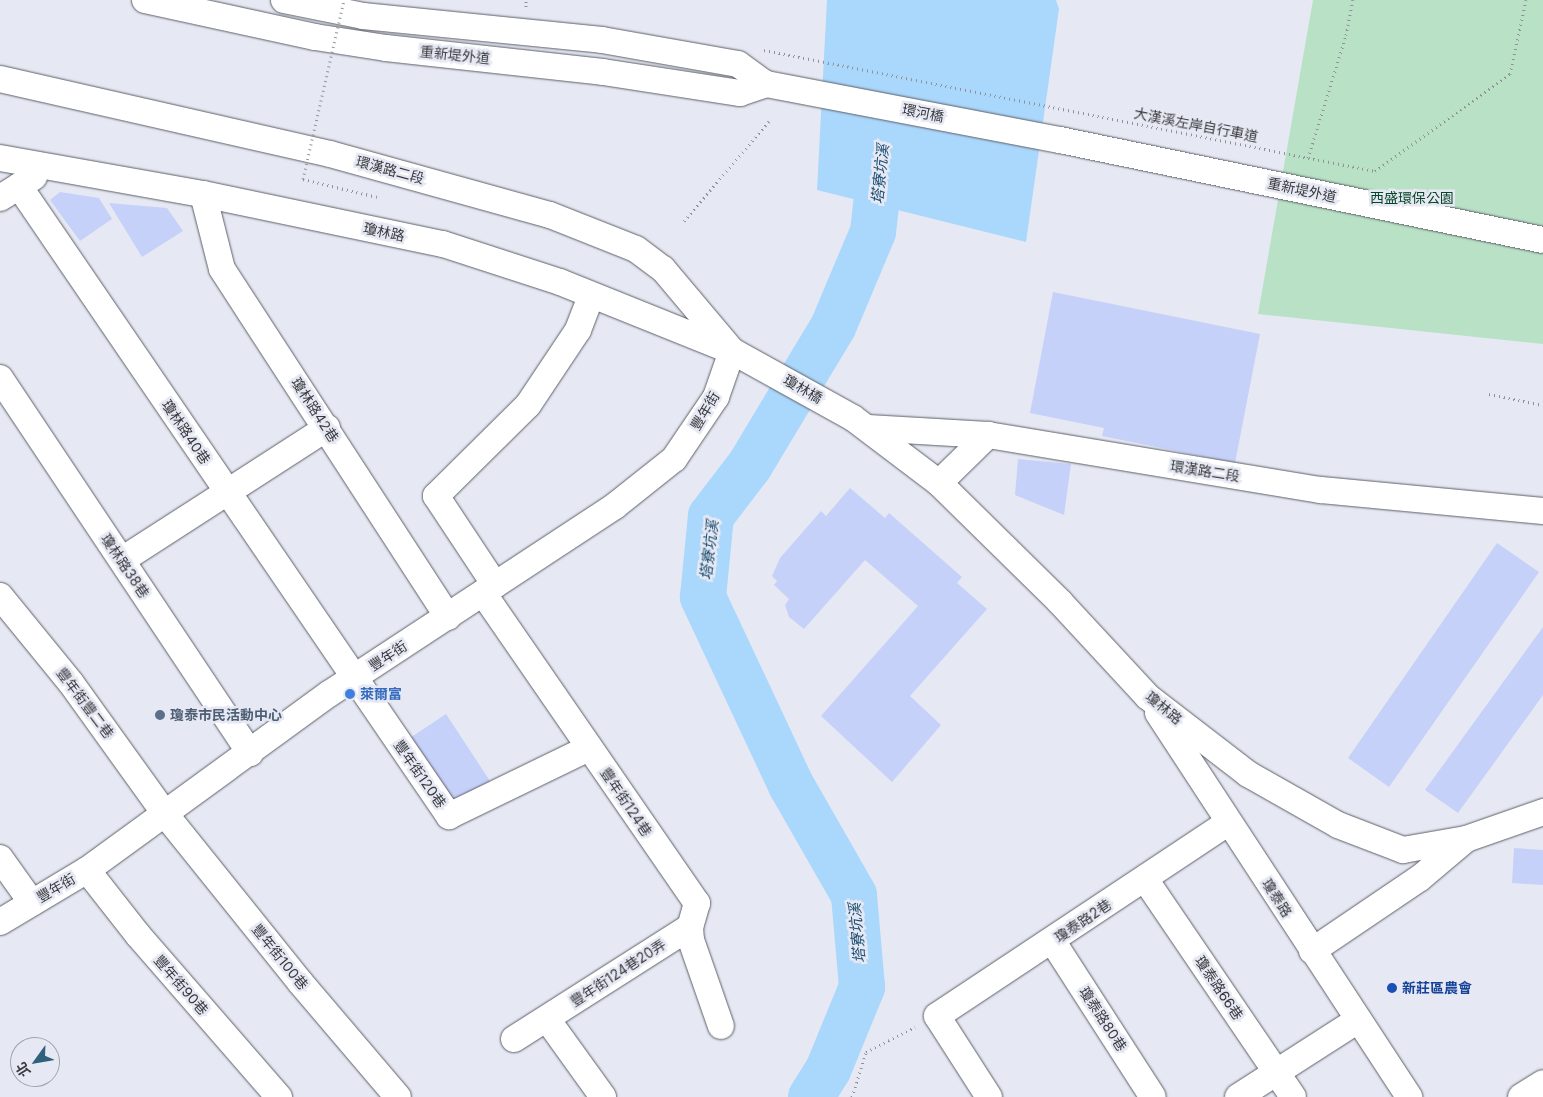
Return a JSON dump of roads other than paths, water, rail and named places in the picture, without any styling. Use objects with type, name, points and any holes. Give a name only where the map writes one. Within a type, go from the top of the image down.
[{"type":"street","name":"重新堤外道","points":[[145,0],[315,37],[386,48],[603,72],[740,93],[776,86]]},
{"type":"street","points":[[284,0],[363,16],[602,40],[729,62],[738,64],[776,86]]},
{"type":"street","name":"環漢路二段","points":[[0,79],[330,154],[550,215],[636,249],[663,269],[743,356]]},
{"type":"street","name":"環河橋","points":[[776,86],[1060,140]]},
{"type":"street","name":"重新堤外道","points":[[1060,140],[1543,240]]},
{"type":"street","name":"瓊林路","points":[[0,158],[203,194],[443,244],[560,282],[743,356]]},
{"type":"street","points":[[9,192],[51,166]]},
{"type":"street","name":"瓊林路40巷","points":[[9,192],[226,492],[353,679]]},
{"type":"street","name":"瓊林路42巷","points":[[203,194],[222,269],[448,617]]},
{"type":"street","name":"豐年街124巷","points":[[591,296],[578,330],[528,405],[436,496],[489,589],[589,748],[696,903],[690,927]]},
{"type":"street","name":"瓊林橋","points":[[743,356],[861,423]]},
{"type":"street","name":"豐年街","points":[[0,922],[87,870],[353,679],[615,506],[674,459],[743,356]]},
{"type":"street","name":"瓊林路38巷","points":[[0,378],[250,753]]},
{"type":"street","name":"環漢路二段","points":[[861,423],[988,435],[1321,490],[1543,511]]},
{"type":"street","name":"瓊林路","points":[[861,423],[939,483],[1060,602],[1148,698],[1248,774],[1338,825],[1403,850],[1466,839],[1543,812]]},
{"type":"street","points":[[122,560],[327,428]]},
{"type":"street","points":[[939,483],[988,435]]},
{"type":"street","name":"豐年街豐二巷","points":[[0,596],[72,683],[165,814]]},
{"type":"street","name":"豐年街120巷","points":[[353,679],[449,816],[589,748]]},
{"type":"street","name":"瓊泰路","points":[[1148,698],[1227,823],[1409,1097]]},
{"type":"street","name":"豐年街100巷","points":[[165,814],[300,982],[398,1097]]},
{"type":"street","name":"瓊泰路2巷","points":[[989,1097],[937,1016],[1053,942],[1227,823]]},
{"type":"street","points":[[1312,951],[1420,878],[1466,839]]},
{"type":"street","points":[[0,858],[32,903]]},
{"type":"street","name":"豐年街90巷","points":[[87,870],[138,935],[279,1097]]},
{"type":"street","name":"瓊泰路66巷","points":[[1145,879],[1293,1097]]},
{"type":"street","points":[[690,927],[721,1026]]},
{"type":"street","name":"豐年街124巷20弄","points":[[514,1039],[690,927]]},
{"type":"street","name":"瓊泰路80巷","points":[[1053,942],[1153,1097]]},
{"type":"street","points":[[546,1018],[603,1097]]},
{"type":"street","points":[[1238,1097],[1358,1020]]},
{"type":"water","points":[[827,0],[1056,0],[1059,9],[1026,242],[817,190]]},
{"type":"waterway","name":"塔寮坑溪","points":[[811,1097],[828,1070],[862,987],[854,895],[791,785],[703,597],[711,516],[750,465],[833,327],[873,232],[883,143]]},
{"type":"place","name":"萊爾富","points":[[350,694]]},
{"type":"place","name":"瓊泰市民活動中心","points":[[160,715]]},
{"type":"place","name":"新莊區農會","points":[[1392,988]]},
{"type":"park label","name":"西盛環保公園","points":[[1412,198]]}]
